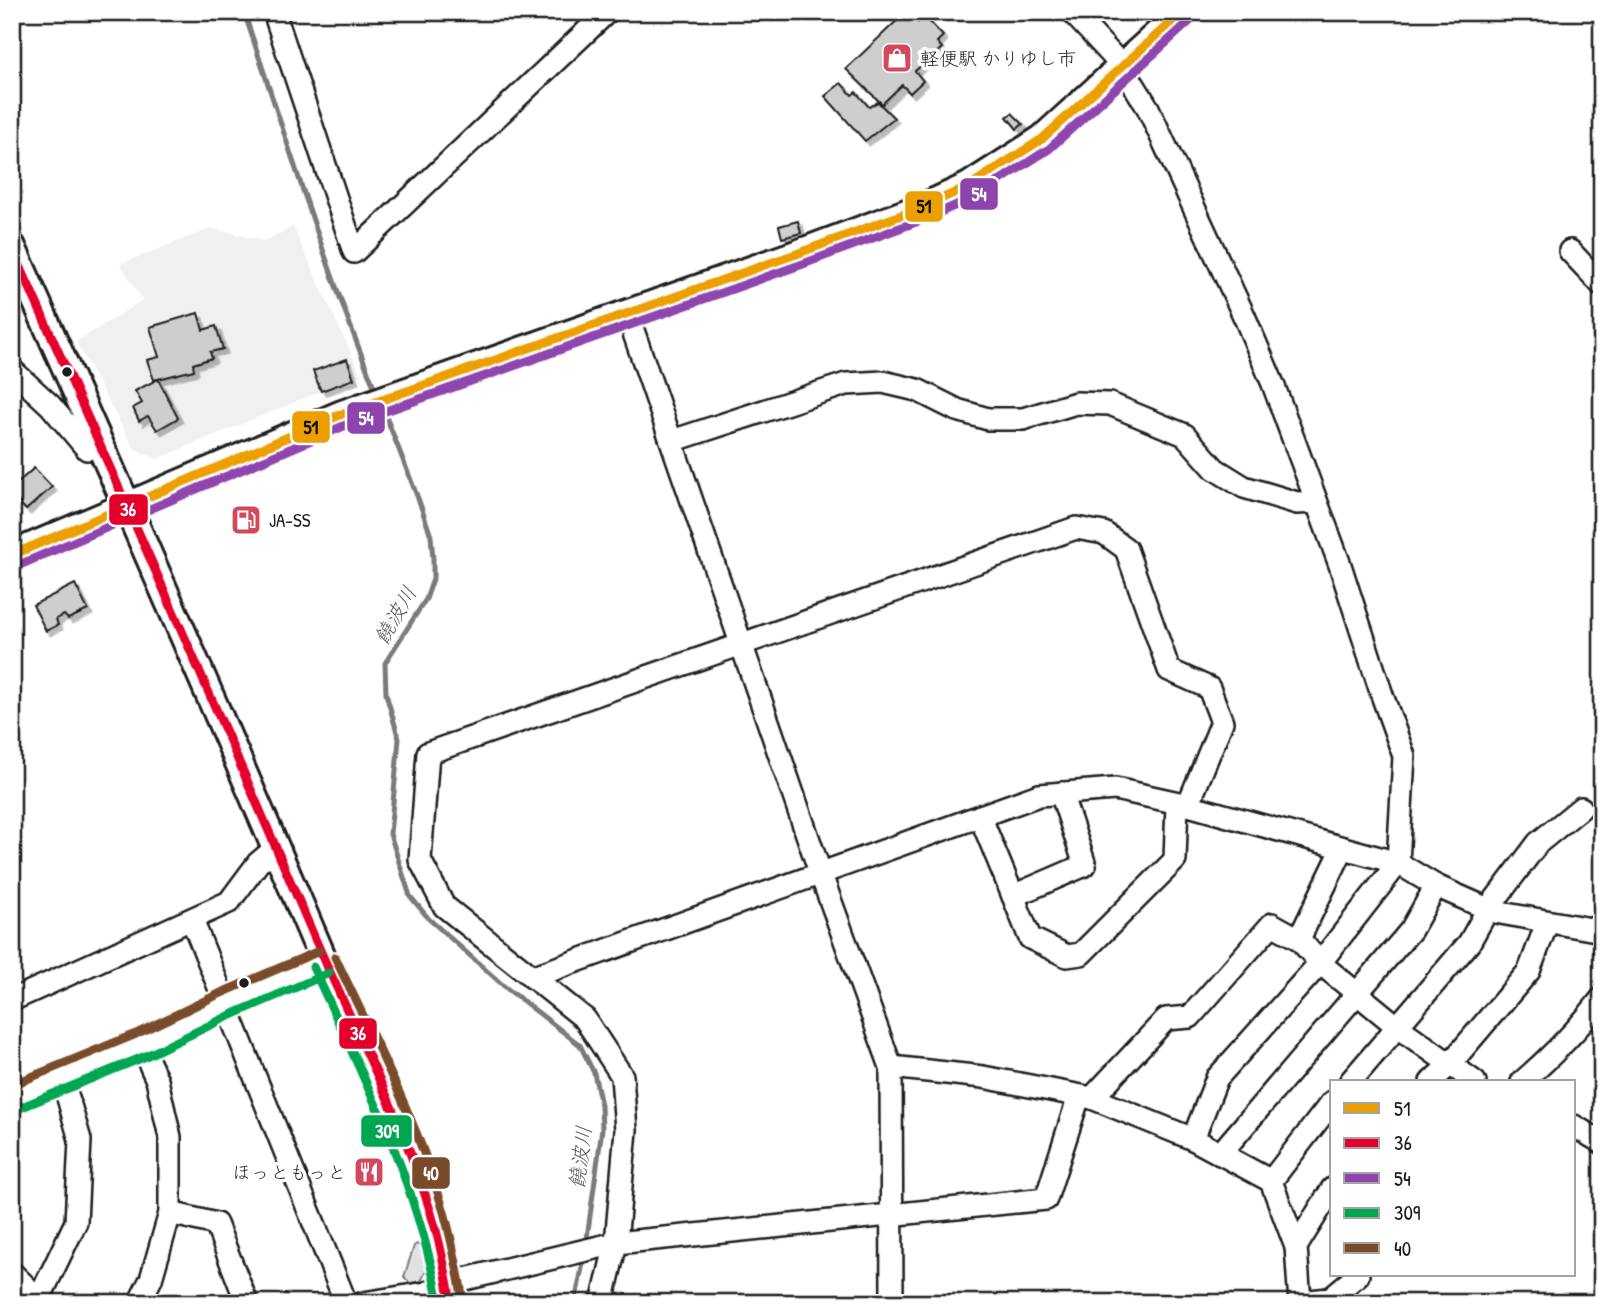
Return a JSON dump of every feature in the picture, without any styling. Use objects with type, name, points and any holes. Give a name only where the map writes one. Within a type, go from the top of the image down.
[{"type":"main road","points":[[12,555],[342,414],[887,222],[969,186],[1042,139],[1182,12]]},
{"type":"main road","points":[[12,247],[102,446],[415,1168],[439,1238],[449,1294]]},
{"type":"street","points":[[274,12],[355,252],[607,12]]},
{"type":"street","points":[[1072,12],[1123,67],[1148,108],[1245,318],[1273,384],[1316,502],[1404,756],[1398,863],[1320,962],[1217,1078],[1194,1139]]},
{"type":"street","points":[[1570,251],[1602,285]]},
{"type":"street","points":[[627,313],[820,872],[891,1067],[892,1303]]},
{"type":"street","points":[[12,370],[51,405],[87,449],[102,446]]},
{"type":"street","points":[[671,441],[846,384],[883,382],[917,390],[957,410],[988,419],[1023,419],[1076,403],[1110,404],[1185,435],[1215,469],[1244,486],[1297,503],[1316,502]]},
{"type":"street","points":[[603,1303],[616,1243],[626,1129],[622,1076],[585,1019],[444,906],[420,860],[428,753],[1076,527],[1104,533],[1126,548],[1169,670],[1209,688],[1222,722],[1183,804],[1175,860],[1082,954],[1067,956],[1030,938],[980,816]]},
{"type":"street","points":[[532,977],[1039,795],[1115,789],[1183,804],[1398,863],[1436,886],[1488,909],[1548,923],[1602,931]]},
{"type":"street","points":[[1013,896],[1085,865],[1061,793]]},
{"type":"street","points":[[1352,1080],[1469,943],[1488,909],[1538,843],[1581,808]]},
{"type":"street","points":[[12,1000],[229,902],[258,863],[276,847]]},
{"type":"street","points":[[1298,939],[1343,848]]},
{"type":"street","points":[[1220,1154],[1411,930],[1436,886]]},
{"type":"street","points":[[192,920],[346,1303]]},
{"type":"street","points":[[1432,1080],[1450,1064],[1529,971],[1548,923]]},
{"type":"street","points":[[363,1303],[426,1293],[449,1294],[616,1243],[1046,1199],[1085,1097],[1166,1018],[1190,1017],[1272,925],[1298,939],[1320,962],[1398,1027],[1472,1080]]},
{"type":"street","points":[[12,1098],[141,1045],[324,961]]},
{"type":"street","points":[[1524,1080],[1555,1054],[1583,1024],[1602,998]]},
{"type":"street","points":[[139,1303],[151,1279],[170,1213],[170,1138],[157,1080],[141,1045]]},
{"type":"street","points":[[891,1067],[983,1077],[1085,1097],[1194,1139],[1272,1181],[1296,1247],[1300,1303],[1329,1299],[1358,1276]]},
{"type":"street","points":[[12,1273],[40,1302],[76,1222],[80,1140],[62,1077]]},
{"type":"street","points":[[1272,1181],[1330,1105]]},
{"type":"street","points":[[1576,1127],[1601,1142]]},
{"type":"street","points":[[1296,1247],[1330,1192]]},
{"type":"street","points":[[170,1213],[216,1224],[247,1303]]},
{"type":"shaded area","points":[[293,227],[361,375],[157,459],[134,448],[76,342],[143,300],[120,264],[212,228],[264,241]]},
{"type":"shaded area","points":[[417,1244],[424,1249],[428,1267],[421,1281],[410,1283],[404,1277]]},
{"type":"building","points":[[906,12],[910,12],[918,22],[924,16],[943,36],[937,42],[942,48],[915,71],[923,81],[910,93],[902,85],[882,104],[846,69]]},
{"type":"building","points":[[841,83],[852,95],[856,92],[869,107],[878,102],[894,118],[865,141],[825,96]]},
{"type":"building","points":[[1012,113],[1023,124],[1017,129],[1007,117]]},
{"type":"building","points":[[798,221],[801,233],[782,238],[779,226]]},
{"type":"building","points":[[198,313],[203,330],[216,326],[223,349],[210,352],[212,358],[193,364],[194,370],[154,380],[147,360],[159,357],[150,327]]},
{"type":"building","points":[[347,359],[354,379],[321,391],[313,371]]},
{"type":"building","points":[[158,379],[178,418],[157,430],[148,416],[139,421],[133,408],[142,403],[135,391]]},
{"type":"building","points":[[34,468],[52,487],[26,510],[12,495],[12,488]]},
{"type":"building","points":[[75,584],[88,610],[68,619],[64,615],[56,619],[58,625],[46,631],[33,605]]},
{"type":"waterway","name":"饒波川","points":[[244,12],[324,252],[377,394]]},
{"type":"waterway","name":"饒波川","points":[[382,406],[431,536],[433,559],[433,579],[426,599],[385,663],[386,694],[399,739],[390,834],[410,896],[429,919],[505,987],[580,1045],[594,1073],[601,1105],[602,1129],[586,1245]]},
{"type":"waterway","name":"饒波川","points":[[575,1303],[584,1258]]},
{"type":"transit line","name":"51","points":[[12,555],[342,414],[799,253],[928,205],[969,186],[1042,139],[1182,12]]},
{"type":"transit line","name":"54","points":[[17,566],[346,425],[803,264],[932,216],[974,197],[1049,149],[1190,21]]},
{"type":"transit line","name":"36","points":[[12,248],[405,1140],[434,1224],[451,1303]]},
{"type":"transit line","name":"40","points":[[12,1085],[136,1034],[219,994],[319,951]]},
{"type":"transit line","name":"40","points":[[335,957],[421,1146],[444,1212],[463,1301]]},
{"type":"transit line","name":"309","points":[[313,967],[387,1131],[403,1173],[429,1258],[439,1303]]},
{"type":"transit line","name":"309","points":[[17,1109],[146,1056],[229,1016],[329,973]]},
{"type":"place","name":"軽便駅 かりゆし市","points":[[897,58]]},
{"type":"place","name":"JA-SS","points":[[246,520]]},
{"type":"place","name":"ほっともっと","points":[[369,1172]]}]
